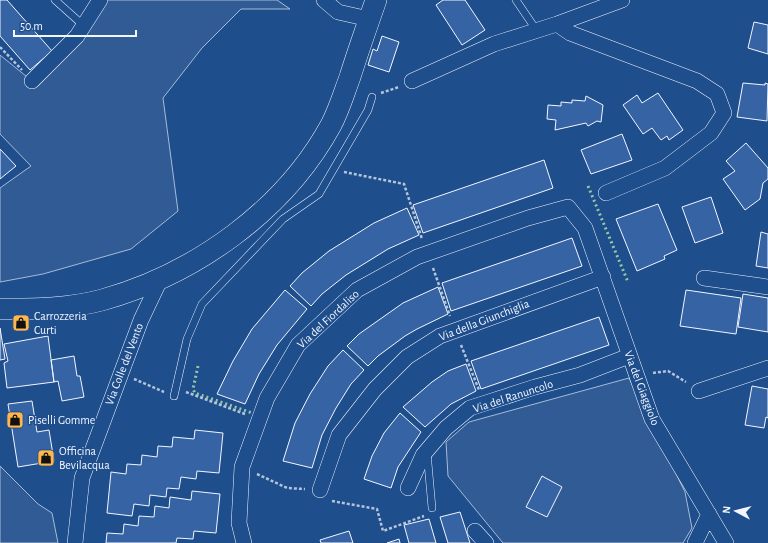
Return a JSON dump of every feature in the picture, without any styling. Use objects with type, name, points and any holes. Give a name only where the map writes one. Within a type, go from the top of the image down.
[{"type":"main road","points":[[0,309],[55,308],[101,300],[160,280],[217,246],[255,218],[298,176],[332,124],[372,10]]},
{"type":"street","points":[[32,81],[77,36],[100,0]]},
{"type":"street","points":[[324,0],[338,12],[372,10]]},
{"type":"street","points":[[412,81],[494,44],[537,31],[622,0]]},
{"type":"street","points":[[557,24],[570,33],[697,81],[717,94],[724,113],[711,133],[665,168],[606,193]]},
{"type":"street","name":"Via del Fiordaliso","points":[[244,543],[239,523],[242,467],[267,398],[298,345],[357,290],[427,253],[528,218],[568,206],[585,228],[603,277]]},
{"type":"street","name":"Via della Giunchiglia","points":[[320,490],[339,436],[375,389],[407,357],[440,336],[603,277]]},
{"type":"street","name":"Via del Giaggiolo","points":[[603,277],[652,419],[726,543]]},
{"type":"street","points":[[704,278],[768,287]]},
{"type":"street","name":"Via Colle del Vento","points":[[75,543],[82,478],[141,320],[160,280]]},
{"type":"street","name":"Via del Ranuncolo","points":[[408,488],[427,450],[446,428],[470,408],[535,387],[580,375],[629,356]]},
{"type":"street","points":[[699,391],[768,368]]},
{"type":"street","points":[[694,543],[709,514]]},
{"type":"street","points":[[475,531],[486,543]]},
{"type":"lane","points":[[55,0],[84,26]]},
{"type":"lane","points":[[516,0],[537,31]]},
{"type":"lane","points":[[174,396],[188,339],[202,304],[283,219],[320,194],[368,110],[372,97]]},
{"type":"lane","points":[[427,450],[432,508]]},
{"type":"path","points":[[0,47],[32,81]]},
{"type":"path","points":[[334,170],[404,184],[427,253],[484,404]]},
{"type":"path","points":[[636,376],[668,371],[699,391]]},
{"type":"path","points":[[121,373],[174,396],[186,392],[259,420]]},
{"type":"path","points":[[242,467],[287,488],[320,490],[332,501],[377,509],[383,531],[426,515]]},
{"type":"shaded area","points":[[106,0],[277,0],[290,9],[241,9],[202,48],[163,98],[178,211],[131,249],[43,274],[0,282],[0,188],[31,166],[0,134],[0,55],[32,81],[29,83],[39,85],[80,41]]},
{"type":"shaded area","points":[[629,378],[685,492],[692,528],[683,543],[503,543],[448,476],[446,442],[469,422]]},
{"type":"shaded area","points":[[0,466],[38,504],[52,513],[58,543],[0,543]]},
{"type":"building","points":[[0,0],[7,0],[52,51],[30,70],[0,36]]},
{"type":"building","points":[[443,0],[465,0],[485,30],[462,45],[436,5]]},
{"type":"building","points":[[754,22],[768,25],[768,54],[748,48]]},
{"type":"building","points":[[382,36],[399,42],[389,72],[368,65],[373,49],[377,51]]},
{"type":"building","points":[[743,83],[768,84],[767,121],[737,117]]},
{"type":"building","points":[[658,93],[683,130],[669,140],[667,136],[661,140],[652,128],[643,134],[623,105],[637,95],[642,103]]},
{"type":"building","points":[[586,96],[603,105],[601,122],[597,121],[588,126],[586,123],[555,130],[556,120],[547,119],[548,105],[561,106],[561,102],[572,103],[572,100],[585,101]]},
{"type":"building","points":[[622,134],[632,160],[591,174],[581,150]]},
{"type":"building","points":[[746,143],[768,168],[768,179],[763,183],[760,199],[745,210],[723,179],[735,171],[726,161]]},
{"type":"building","points":[[0,149],[16,166],[0,179]]},
{"type":"building","points":[[544,160],[553,188],[423,233],[413,205]]},
{"type":"building","points":[[711,197],[723,233],[695,243],[682,207]]},
{"type":"building","points":[[658,204],[677,250],[664,256],[665,259],[637,271],[616,219]]},
{"type":"building","points":[[407,208],[419,235],[388,249],[346,275],[322,294],[311,306],[290,286],[302,273],[329,251],[374,223]]},
{"type":"building","points":[[761,232],[768,234],[768,268],[756,266]]},
{"type":"building","points":[[572,238],[582,266],[451,311],[442,283]]},
{"type":"building","points":[[438,287],[448,314],[405,336],[378,356],[368,366],[347,346],[359,334],[403,303]]},
{"type":"building","points":[[285,290],[307,309],[277,345],[259,374],[245,404],[217,394],[233,361],[252,329]]},
{"type":"building","points":[[686,290],[741,298],[736,334],[680,326]]},
{"type":"building","points":[[743,294],[768,298],[768,332],[738,327]]},
{"type":"building","points":[[599,317],[609,345],[481,389],[471,361]]},
{"type":"building","points":[[0,328],[5,359],[0,360]]},
{"type":"building","points":[[48,336],[54,382],[7,388],[4,363],[8,361],[4,344]]},
{"type":"building","points":[[343,350],[364,370],[351,384],[336,408],[322,435],[312,468],[283,461],[295,423],[310,394],[328,366]]},
{"type":"building","points":[[74,356],[77,376],[80,376],[84,397],[62,401],[58,381],[54,382],[51,360]]},
{"type":"building","points":[[466,364],[476,391],[451,404],[425,427],[403,407],[432,382],[448,371]]},
{"type":"building","points":[[752,386],[768,389],[768,418],[766,417],[764,428],[745,425]]},
{"type":"building","points":[[32,401],[37,432],[49,430],[54,461],[18,467],[8,404]]},
{"type":"building","points":[[400,413],[421,432],[398,467],[391,488],[364,479],[372,456],[384,433]]},
{"type":"building","points":[[195,430],[223,433],[219,473],[197,471],[196,479],[181,477],[179,489],[167,488],[166,497],[150,495],[149,506],[134,504],[132,516],[107,513],[111,472],[126,474],[127,464],[141,465],[142,455],[157,457],[158,446],[172,447],[173,437],[194,439]]},
{"type":"building","points":[[542,476],[562,487],[547,517],[526,507]]},
{"type":"building","points":[[192,491],[220,494],[216,533],[194,531],[193,539],[177,538],[176,543],[106,543],[107,533],[123,534],[124,524],[138,526],[139,516],[154,517],[155,506],[169,508],[170,497],[191,500]]},
{"type":"building","points":[[460,512],[470,543],[448,543],[440,517]]},
{"type":"building","points":[[429,519],[436,543],[409,543],[404,525]]},
{"type":"building","points":[[349,531],[353,543],[321,543],[320,540]]},
{"type":"building","points":[[399,539],[400,543],[387,543]]},
{"type":"hedge","points":[[588,186],[628,282]]},
{"type":"hedge","points":[[198,366],[193,389],[195,393],[252,413]]},
{"type":"place","name":"Carrozzeria Curti","points":[[21,323]]},
{"type":"place","name":"Piselli Gomme","points":[[15,420]]},
{"type":"place","name":"Officina Bevilacqua","points":[[46,458]]}]
